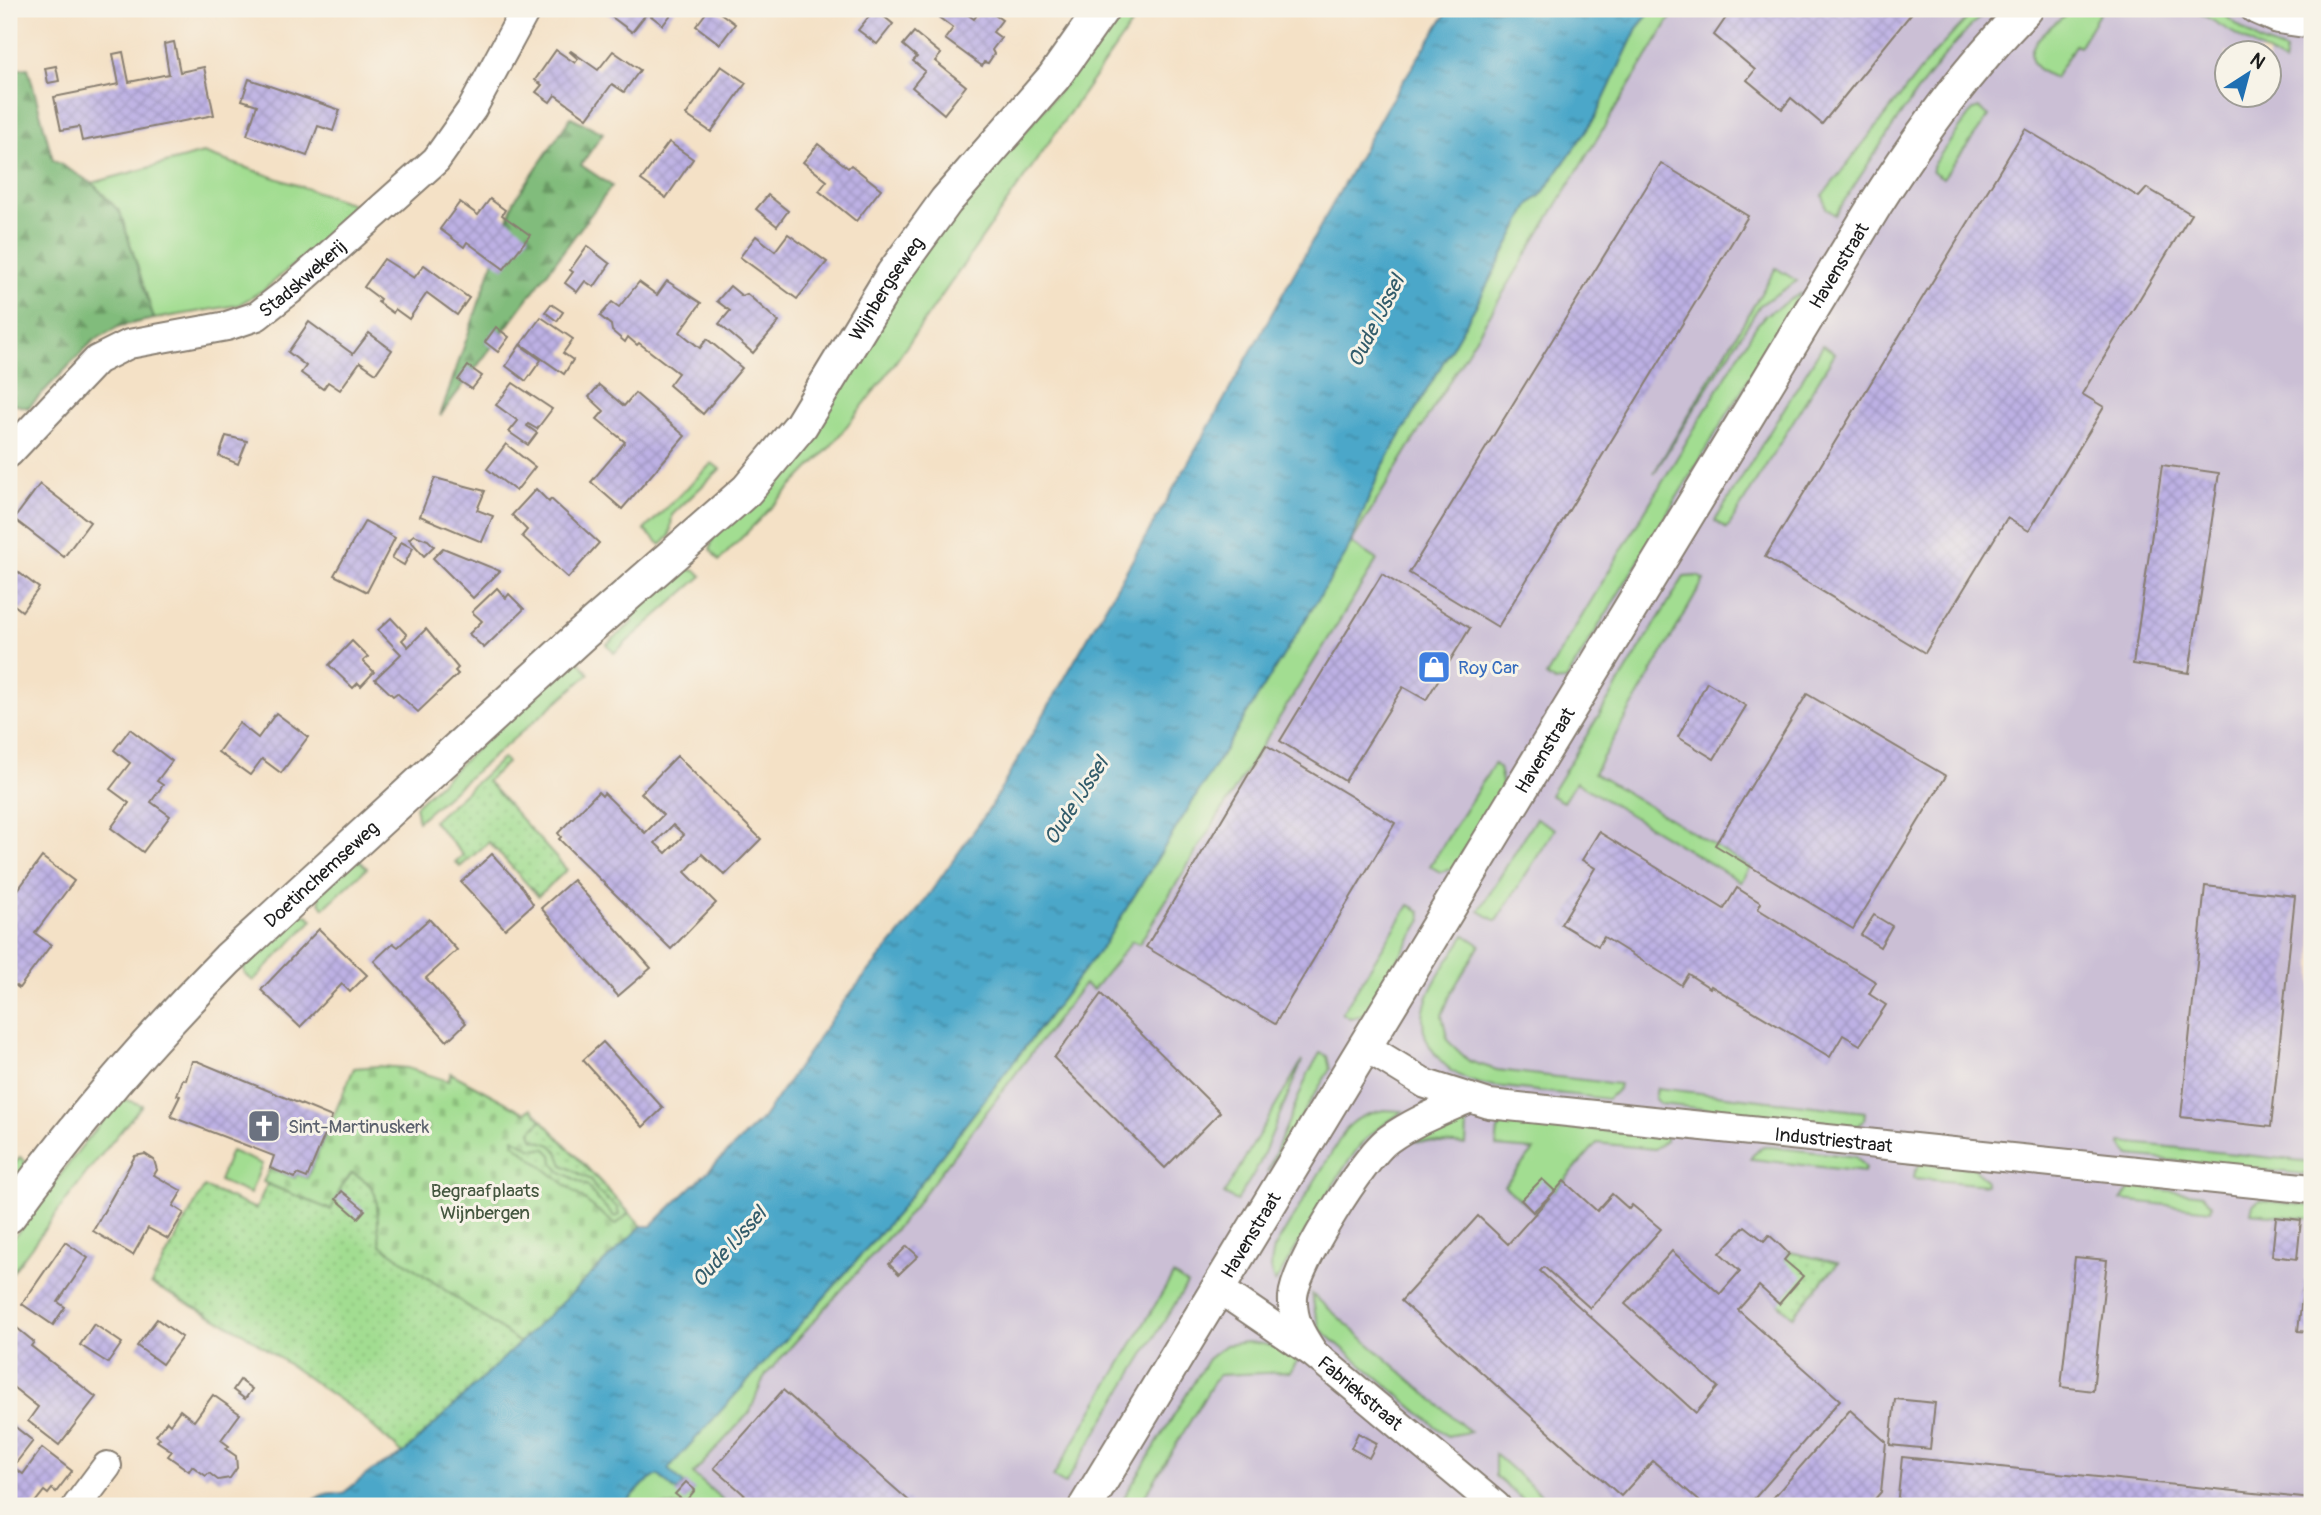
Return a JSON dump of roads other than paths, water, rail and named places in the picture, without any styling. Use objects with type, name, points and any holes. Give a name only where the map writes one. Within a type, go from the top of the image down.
[{"type":"street","name":"Stadskwekerij","points":[[9,453],[97,360],[129,344],[227,326],[257,316],[289,291],[436,160],[472,109],[526,9]]},
{"type":"street","name":"Wijnbergseweg","points":[[663,562],[747,490],[801,425],[893,274],[946,201],[1054,77],[1102,9]]},
{"type":"street","name":"Havenstraat","points":[[1086,1506],[1920,135],[1965,75],[2026,9]]},
{"type":"street","points":[[2255,9],[2278,19],[2312,24]]},
{"type":"street","name":"Doetinchemseweg","points":[[9,1216],[89,1111],[174,1014],[228,959],[663,562]]},
{"type":"street","name":"Industriestraat","points":[[1366,1047],[1426,1084],[1489,1104],[2312,1189]]},
{"type":"street","points":[[1313,1353],[1296,1326],[1293,1296],[1303,1264],[1366,1162],[1387,1140],[1417,1121],[1470,1098]]},
{"type":"street","name":"Fabriekstraat","points":[[1218,1287],[1313,1353],[1496,1506]]},
{"type":"street","points":[[77,1506],[107,1466]]},
{"type":"water","name":"Oude IJssel","points":[[1449,9],[1653,9],[1637,28],[1595,118],[1542,194],[1530,204],[1477,304],[1380,471],[1346,554],[1105,943],[899,1211],[668,1469],[684,1484],[677,1492],[658,1475],[644,1484],[623,1506],[308,1506],[323,1495],[342,1494],[371,1471],[403,1454],[642,1226],[651,1226],[762,1119],[844,1001],[908,924],[990,808],[1211,423],[1386,108]]},
{"type":"place","name":"Roy Car","points":[[1434,667]]},
{"type":"place","name":"Sint-Martinuskerk","points":[[264,1126]]},
{"type":"park label","name":"Begraafplaats Wijnbergen","points":[[485,1201]]}]
